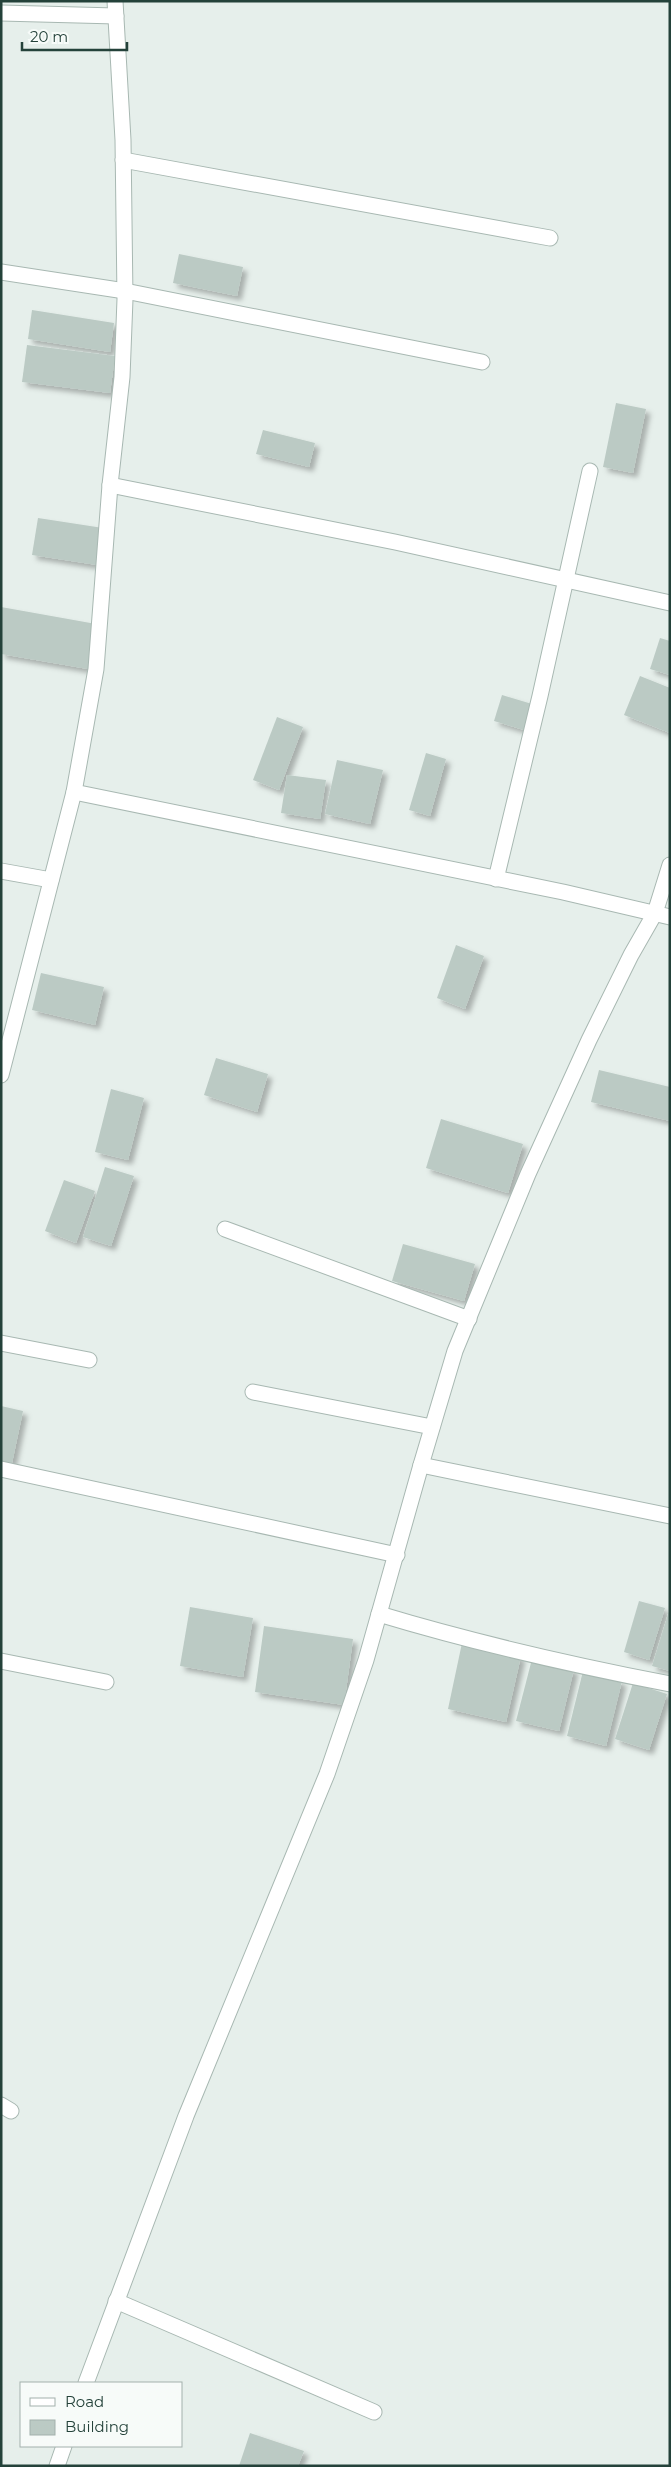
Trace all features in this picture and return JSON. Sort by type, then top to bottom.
[{"type":"street","points":[[1,13],[115,9],[123,160],[124,291],[122,378],[110,485],[96,669],[74,792],[1,1075]]},
{"type":"street","points":[[123,160],[550,238]]},
{"type":"street","points":[[1,272],[124,291],[482,362]]},
{"type":"street","points":[[496,879],[590,471]]},
{"type":"street","points":[[110,485],[395,542],[670,603]]},
{"type":"street","points":[[74,792],[663,915]]},
{"type":"street","points":[[86,2382],[186,2116],[328,1774],[380,1614],[455,1351],[528,1174],[573,1076],[631,955],[663,915],[670,865]]},
{"type":"street","points":[[1,871],[51,880]]},
{"type":"street","points":[[225,1229],[469,1319]]},
{"type":"street","points":[[1,1342],[89,1360]]},
{"type":"street","points":[[253,1392],[432,1428]]},
{"type":"street","points":[[421,1465],[670,1516]]},
{"type":"street","points":[[1,1469],[397,1555]]},
{"type":"street","points":[[380,1614],[450,1636],[602,1671],[670,1684]]},
{"type":"street","points":[[1,1661],[106,1682]]},
{"type":"street","points":[[116,2301],[374,2412]]},
{"type":"street","points":[[57,2466],[64,2447]]},
{"type":"building","points":[[179,254],[243,267],[237,296],[173,283]]},
{"type":"building","points":[[32,310],[114,323],[110,352],[28,339]]},
{"type":"building","points":[[27,345],[115,356],[110,393],[22,382]]},
{"type":"building","points":[[616,403],[646,409],[633,473],[603,467]]},
{"type":"building","points":[[263,430],[315,443],[309,467],[256,454]]},
{"type":"building","points":[[38,518],[103,528],[97,565],[32,555]]},
{"type":"building","points":[[1,607],[96,624],[88,669],[1,654]]},
{"type":"building","points":[[660,638],[670,641],[670,675],[650,669]]},
{"type":"building","points":[[640,676],[670,688],[670,733],[624,715]]},
{"type":"building","points":[[502,695],[532,704],[524,730],[494,721]]},
{"type":"building","points":[[277,717],[303,727],[279,790],[253,780]]},
{"type":"building","points":[[426,753],[446,759],[430,816],[409,810]]},
{"type":"building","points":[[337,760],[383,770],[370,824],[325,814]]},
{"type":"building","points":[[287,775],[326,780],[320,819],[281,813]]},
{"type":"building","points":[[456,945],[484,956],[465,1009],[437,998]]},
{"type":"building","points":[[41,973],[104,987],[95,1025],[32,1010]]},
{"type":"building","points":[[216,1058],[268,1074],[257,1112],[204,1095]]},
{"type":"building","points":[[599,1070],[670,1087],[670,1121],[591,1102]]},
{"type":"building","points":[[111,1089],[144,1098],[128,1160],[95,1152]]},
{"type":"building","points":[[441,1119],[523,1144],[508,1193],[426,1168]]},
{"type":"building","points":[[105,1167],[134,1176],[111,1246],[83,1237]]},
{"type":"building","points":[[64,1180],[95,1191],[76,1243],[45,1231]]},
{"type":"building","points":[[403,1244],[475,1264],[464,1301],[392,1281]]},
{"type":"building","points":[[1,1406],[23,1411],[12,1463],[1,1461]]},
{"type":"building","points":[[639,1601],[665,1608],[649,1660],[624,1652]]},
{"type":"building","points":[[190,1607],[253,1618],[243,1677],[180,1666]]},
{"type":"building","points":[[670,1612],[670,1671],[652,1666]]},
{"type":"building","points":[[264,1626],[353,1639],[344,1705],[255,1692]]},
{"type":"building","points":[[462,1643],[521,1656],[506,1722],[448,1709]]},
{"type":"building","points":[[532,1659],[574,1669],[559,1731],[516,1721]]},
{"type":"building","points":[[583,1671],[622,1681],[606,1746],[567,1736]]},
{"type":"building","points":[[633,1683],[667,1694],[649,1750],[615,1739]]},
{"type":"building","points":[[250,2433],[304,2451],[298,2466],[239,2466]]}]
